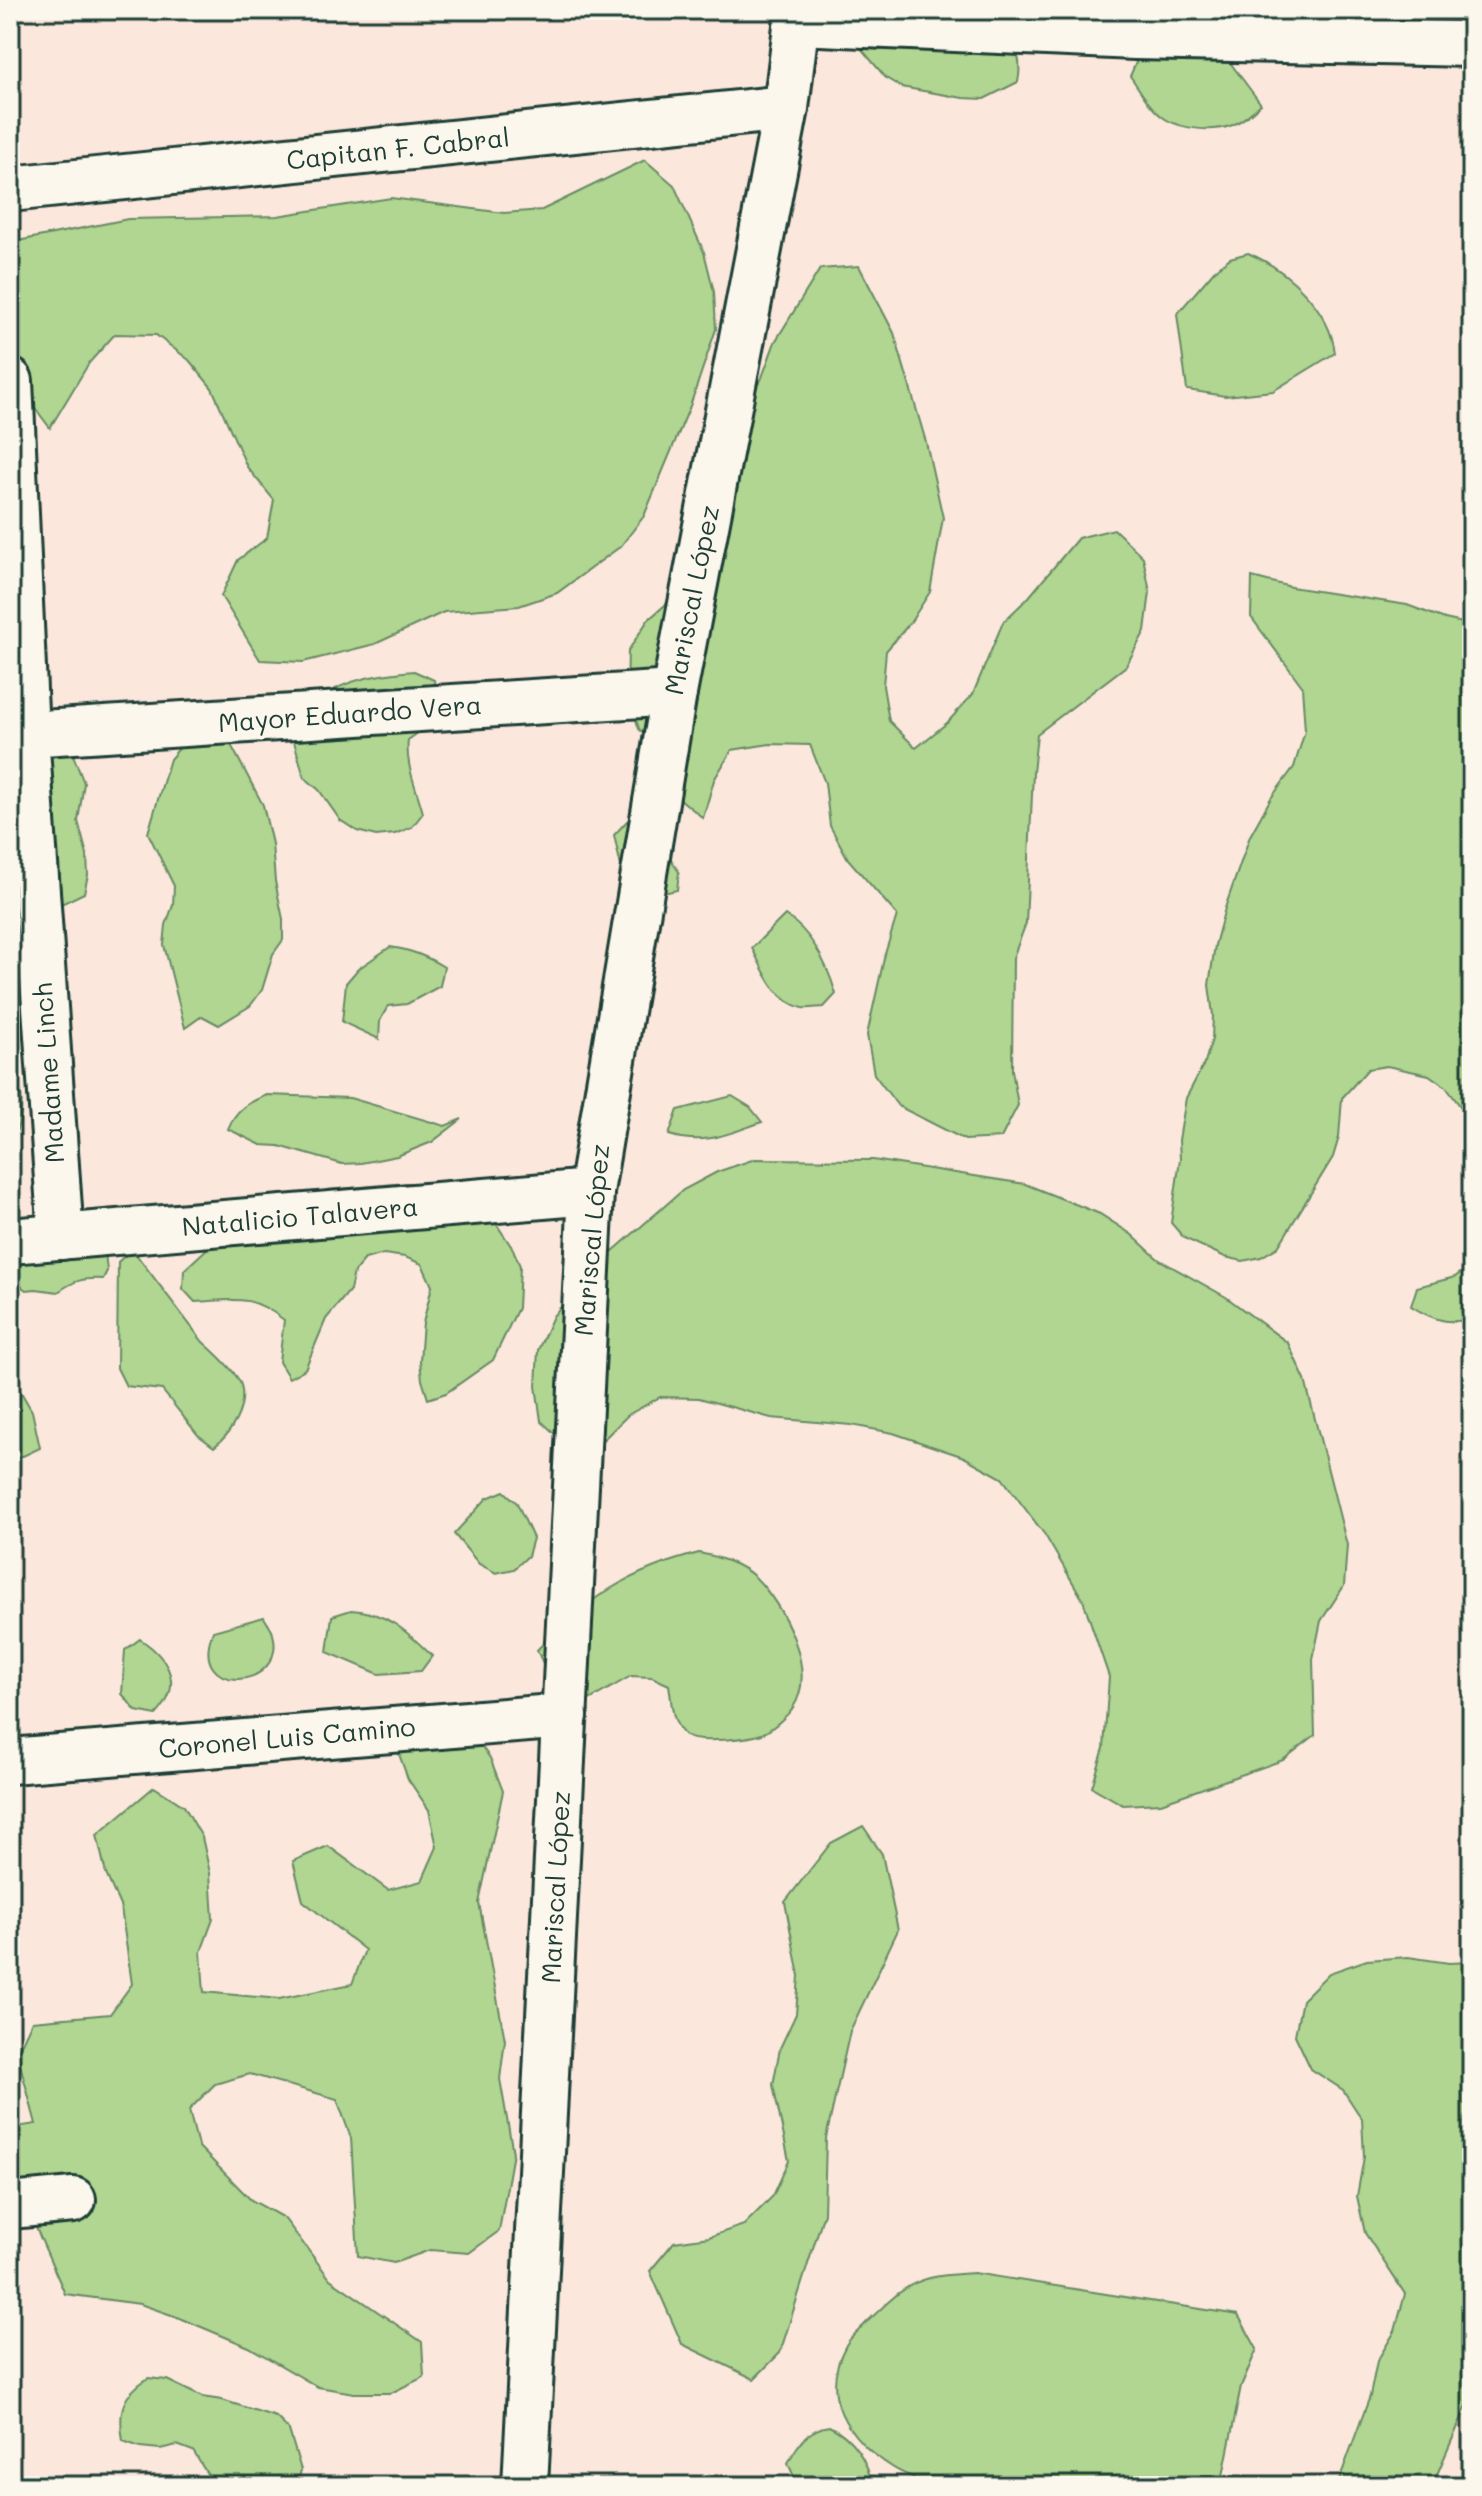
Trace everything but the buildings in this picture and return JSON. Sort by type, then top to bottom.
[{"type":"street","points":[[798,16],[1137,23],[1472,44]]},
{"type":"street","name":"Mariscal López","points":[[525,2486],[591,1192],[674,693],[786,108],[798,16]]},
{"type":"street","name":"Capitan F. Cabral","points":[[10,189],[786,108]]},
{"type":"street","name":"Madame Linch","points":[[10,381],[26,734],[61,1237]]},
{"type":"street","name":"Mayor Eduardo Vera","points":[[26,734],[674,693]]},
{"type":"street","name":"Natalicio Talavera","points":[[10,1241],[591,1192]]},
{"type":"street","name":"Coronel Luis Camino","points":[[10,1761],[565,1716]]},
{"type":"street","points":[[10,2206],[73,2200]]},
{"type":"green space","points":[[1210,10],[1320,10],[1268,52],[1235,32]]},
{"type":"green space","points":[[981,31],[1013,48],[1020,70],[1018,82],[984,99],[901,87],[886,78],[859,46],[880,50]]},
{"type":"green space","points":[[1214,41],[1261,104],[1239,122],[1223,128],[1189,127],[1167,120],[1151,106],[1130,76],[1144,44]]},
{"type":"green space","points":[[645,160],[674,185],[704,252],[714,292],[716,329],[690,406],[644,516],[621,546],[557,593],[519,606],[444,612],[375,644],[303,662],[260,660],[221,596],[238,560],[267,538],[274,500],[247,467],[212,388],[189,360],[156,335],[115,334],[89,363],[50,428],[15,381],[10,369],[10,247],[13,242],[128,219],[277,216],[391,198],[504,213],[542,210]]},
{"type":"green space","points":[[1248,253],[1278,270],[1305,293],[1325,321],[1335,353],[1273,391],[1225,396],[1187,390],[1177,314],[1214,271],[1230,258]]},
{"type":"green space","points":[[859,266],[894,333],[926,442],[943,518],[930,592],[910,623],[886,651],[883,686],[889,721],[916,748],[947,723],[973,694],[1003,622],[1029,597],[1078,538],[1114,529],[1143,557],[1150,592],[1145,631],[1126,666],[1037,734],[1026,923],[1013,958],[1012,1070],[1018,1105],[1001,1138],[965,1140],[898,1106],[874,1074],[867,1035],[897,915],[848,859],[830,826],[825,783],[810,745],[770,744],[732,750],[714,780],[703,818],[674,794],[666,755],[639,729],[627,692],[628,651],[648,620],[705,570],[738,413],[761,380],[775,342],[820,269]]},
{"type":"green space","points":[[1252,577],[1291,587],[1407,605],[1472,625],[1472,1122],[1446,1087],[1429,1075],[1387,1066],[1368,1069],[1342,1098],[1339,1137],[1333,1157],[1278,1247],[1261,1257],[1243,1261],[1225,1257],[1184,1238],[1171,1223],[1186,1098],[1205,1062],[1212,1039],[1209,985],[1225,908],[1250,836],[1271,798],[1294,767],[1305,731],[1302,686],[1251,617]]},
{"type":"green space","points":[[414,671],[434,680],[441,698],[422,730],[408,740],[410,768],[423,813],[412,827],[395,834],[376,836],[357,831],[340,820],[319,790],[304,777],[288,720],[319,698],[347,684]]},
{"type":"green space","points":[[195,730],[229,741],[263,805],[272,844],[283,940],[273,954],[262,990],[250,1006],[219,1025],[202,1016],[185,1028],[164,945],[174,886],[148,833],[170,759]]},
{"type":"green space","points":[[10,732],[70,747],[84,783],[78,821],[87,855],[88,875],[84,893],[51,909],[33,905],[10,949]]},
{"type":"green space","points":[[645,818],[679,872],[677,890],[659,894],[624,880],[614,835],[627,821]]},
{"type":"green space","points":[[785,915],[811,940],[828,971],[836,994],[824,1007],[803,1008],[785,999],[766,976],[752,948]]},
{"type":"green space","points":[[390,947],[418,954],[444,967],[440,986],[407,1004],[388,1006],[380,1021],[379,1039],[342,1022],[346,983],[358,969]]},
{"type":"green space","points":[[10,1058],[22,1101],[19,1123],[10,1144]]},
{"type":"green space","points":[[267,1095],[350,1098],[445,1126],[462,1119],[432,1142],[397,1156],[342,1164],[279,1146],[261,1145],[228,1129],[243,1108]]},
{"type":"green space","points":[[732,1096],[750,1107],[762,1122],[705,1139],[669,1135],[678,1110]]},
{"type":"green space","points":[[755,1159],[873,1160],[1025,1184],[1100,1214],[1131,1234],[1158,1259],[1226,1297],[1288,1343],[1305,1380],[1347,1545],[1344,1586],[1321,1621],[1313,1659],[1315,1735],[1283,1760],[1161,1803],[1123,1805],[1092,1787],[1104,1748],[1109,1677],[1083,1600],[1045,1535],[1002,1478],[964,1457],[893,1433],[851,1425],[771,1418],[699,1398],[660,1397],[628,1415],[602,1441],[567,1445],[541,1421],[536,1386],[538,1350],[553,1316],[597,1265],[683,1190],[717,1172]]},
{"type":"green space","points":[[406,1183],[449,1183],[481,1201],[513,1249],[520,1266],[518,1308],[493,1360],[446,1393],[428,1399],[422,1380],[423,1323],[432,1286],[422,1264],[405,1257],[384,1254],[365,1259],[354,1272],[350,1290],[326,1319],[305,1369],[289,1378],[279,1362],[284,1320],[272,1311],[242,1300],[195,1302],[183,1289],[184,1270],[211,1245],[275,1211],[327,1190]]},
{"type":"green space","points":[[132,1249],[203,1342],[239,1380],[242,1394],[240,1411],[226,1435],[214,1447],[198,1435],[162,1390],[126,1386],[117,1368],[118,1262]]},
{"type":"green space","points":[[105,1252],[107,1271],[103,1279],[79,1281],[58,1292],[26,1290],[18,1284],[10,1261]]},
{"type":"green space","points":[[1472,1264],[1472,1317],[1456,1321],[1440,1320],[1411,1306],[1417,1287],[1455,1277]]},
{"type":"green space","points":[[10,1373],[32,1411],[40,1448],[23,1456],[10,1456]]},
{"type":"green space","points":[[504,1491],[517,1503],[533,1538],[528,1556],[514,1569],[496,1573],[479,1564],[454,1534],[487,1498]]},
{"type":"green space","points":[[699,1553],[743,1568],[766,1589],[776,1604],[800,1658],[802,1676],[792,1709],[764,1733],[724,1740],[701,1740],[686,1736],[677,1725],[669,1685],[652,1677],[631,1676],[565,1714],[537,1650],[573,1616],[610,1589],[652,1568]]},
{"type":"green space","points":[[351,1610],[386,1619],[432,1656],[421,1671],[379,1674],[327,1652],[332,1616]]},
{"type":"green space","points":[[264,1617],[273,1634],[274,1653],[266,1667],[253,1676],[238,1679],[224,1677],[213,1668],[208,1653],[213,1631]]},
{"type":"green space","points":[[140,1639],[159,1655],[170,1674],[170,1694],[156,1715],[136,1711],[122,1694],[125,1650]]},
{"type":"green space","points":[[467,1727],[490,1758],[503,1791],[479,1903],[505,2040],[500,2079],[513,2153],[499,2231],[469,2253],[430,2250],[394,2263],[358,2256],[351,2138],[337,2099],[250,2074],[215,2084],[189,2110],[198,2146],[251,2200],[284,2218],[330,2279],[422,2342],[424,2377],[391,2393],[354,2393],[318,2387],[249,2347],[180,2318],[140,2304],[65,2294],[34,2223],[10,2193],[10,2128],[36,2124],[17,2053],[32,2021],[110,2014],[132,1984],[121,1908],[106,1874],[97,1835],[154,1787],[184,1806],[202,1837],[210,1873],[213,1919],[201,1952],[204,1992],[279,1999],[352,1984],[365,1950],[303,1901],[293,1861],[328,1846],[388,1890],[422,1881],[437,1847],[429,1810],[408,1779],[395,1743]]},
{"type":"green space","points":[[863,1826],[882,1854],[898,1930],[850,2031],[826,2138],[824,2213],[780,2353],[754,2379],[682,2344],[650,2271],[674,2242],[709,2237],[744,2225],[773,2196],[789,2161],[773,2085],[780,2048],[796,2014],[799,1976],[785,1902],[831,1843]]},
{"type":"green space","points":[[1408,1957],[1449,1963],[1472,1962],[1472,2394],[1432,2486],[1337,2486],[1370,2396],[1377,2361],[1395,2331],[1405,2294],[1365,2233],[1357,2196],[1364,2157],[1362,2119],[1343,2090],[1311,2069],[1295,2035],[1302,2000],[1329,1973],[1367,1960]]},
{"type":"green space","points":[[974,2273],[1238,2315],[1257,2349],[1241,2386],[1221,2486],[937,2486],[903,2473],[876,2456],[851,2430],[837,2399],[835,2382],[838,2364],[846,2345],[881,2309],[914,2284],[939,2276]]},
{"type":"green space","points":[[148,2378],[167,2380],[202,2397],[276,2417],[289,2430],[301,2470],[297,2486],[211,2486],[212,2482],[193,2451],[177,2445],[160,2449],[123,2441],[121,2420],[124,2404],[132,2391]]},
{"type":"green space","points":[[829,2426],[845,2436],[858,2451],[872,2486],[798,2486],[788,2463],[804,2439]]}]
